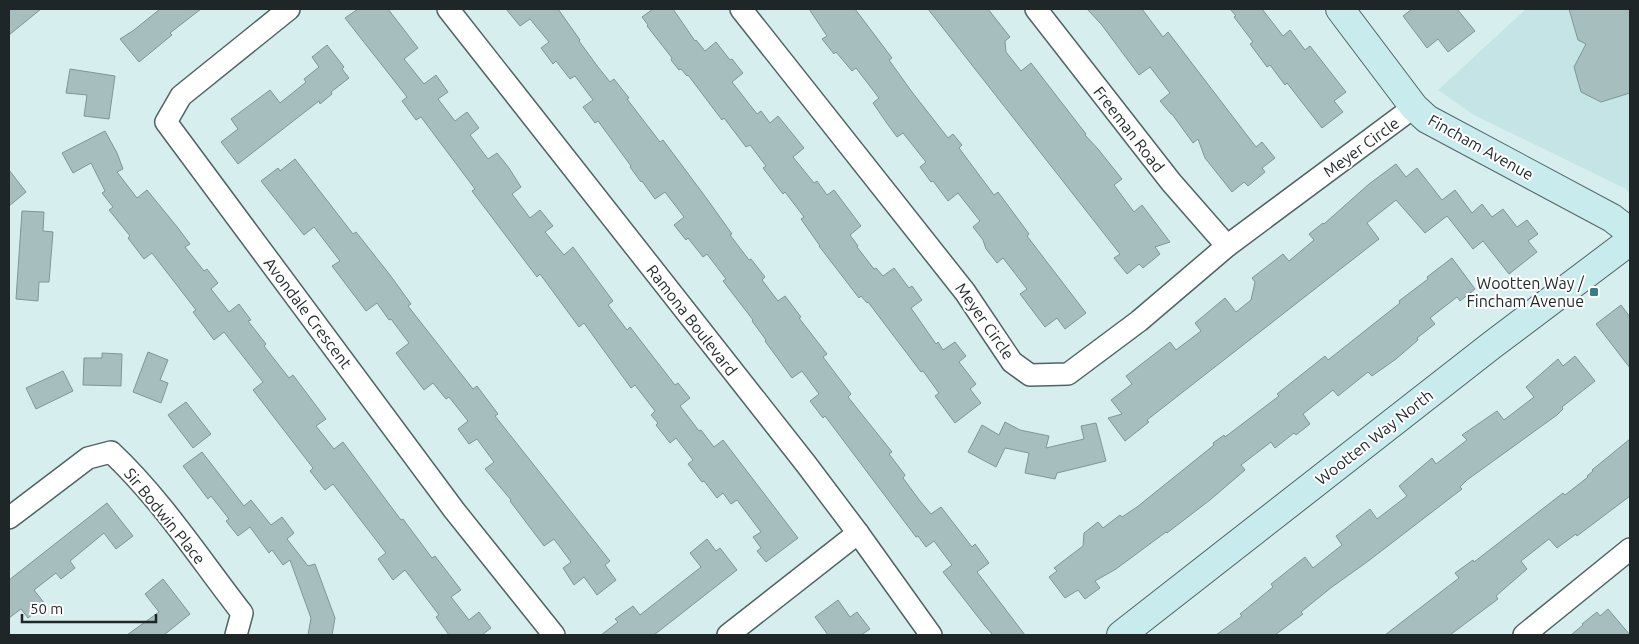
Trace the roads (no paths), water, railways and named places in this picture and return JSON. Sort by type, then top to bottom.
[{"type":"street","name":"Avondale Crescent","points":[[289,9],[181,96],[166,122],[454,510],[554,635]]},
{"type":"street","name":"Ramona Boulevard","points":[[448,9],[858,533],[931,635]]},
{"type":"street","name":"Meyer Circle","points":[[741,9],[965,292],[1012,362],[1030,375],[1068,374],[1139,320],[1227,246],[1414,107]]},
{"type":"street","name":"Freeman Road","points":[[1036,9],[1171,182],[1227,246]]},
{"type":"street","name":"Fincham Avenue","points":[[1340,9],[1414,107],[1428,119],[1612,218],[1630,232]]},
{"type":"street","name":"Wootten Way North","points":[[1121,635],[1492,345],[1630,241]]},
{"type":"street","name":"Sir Bodwin Place","points":[[9,518],[88,458],[111,452],[152,495],[242,613],[236,635]]},
{"type":"street","points":[[728,635],[858,533]]},
{"type":"street","points":[[1524,635],[1630,548]]},
{"type":"place","name":"Wootten Way / Fincham Avenue","points":[[1594,292]]}]
